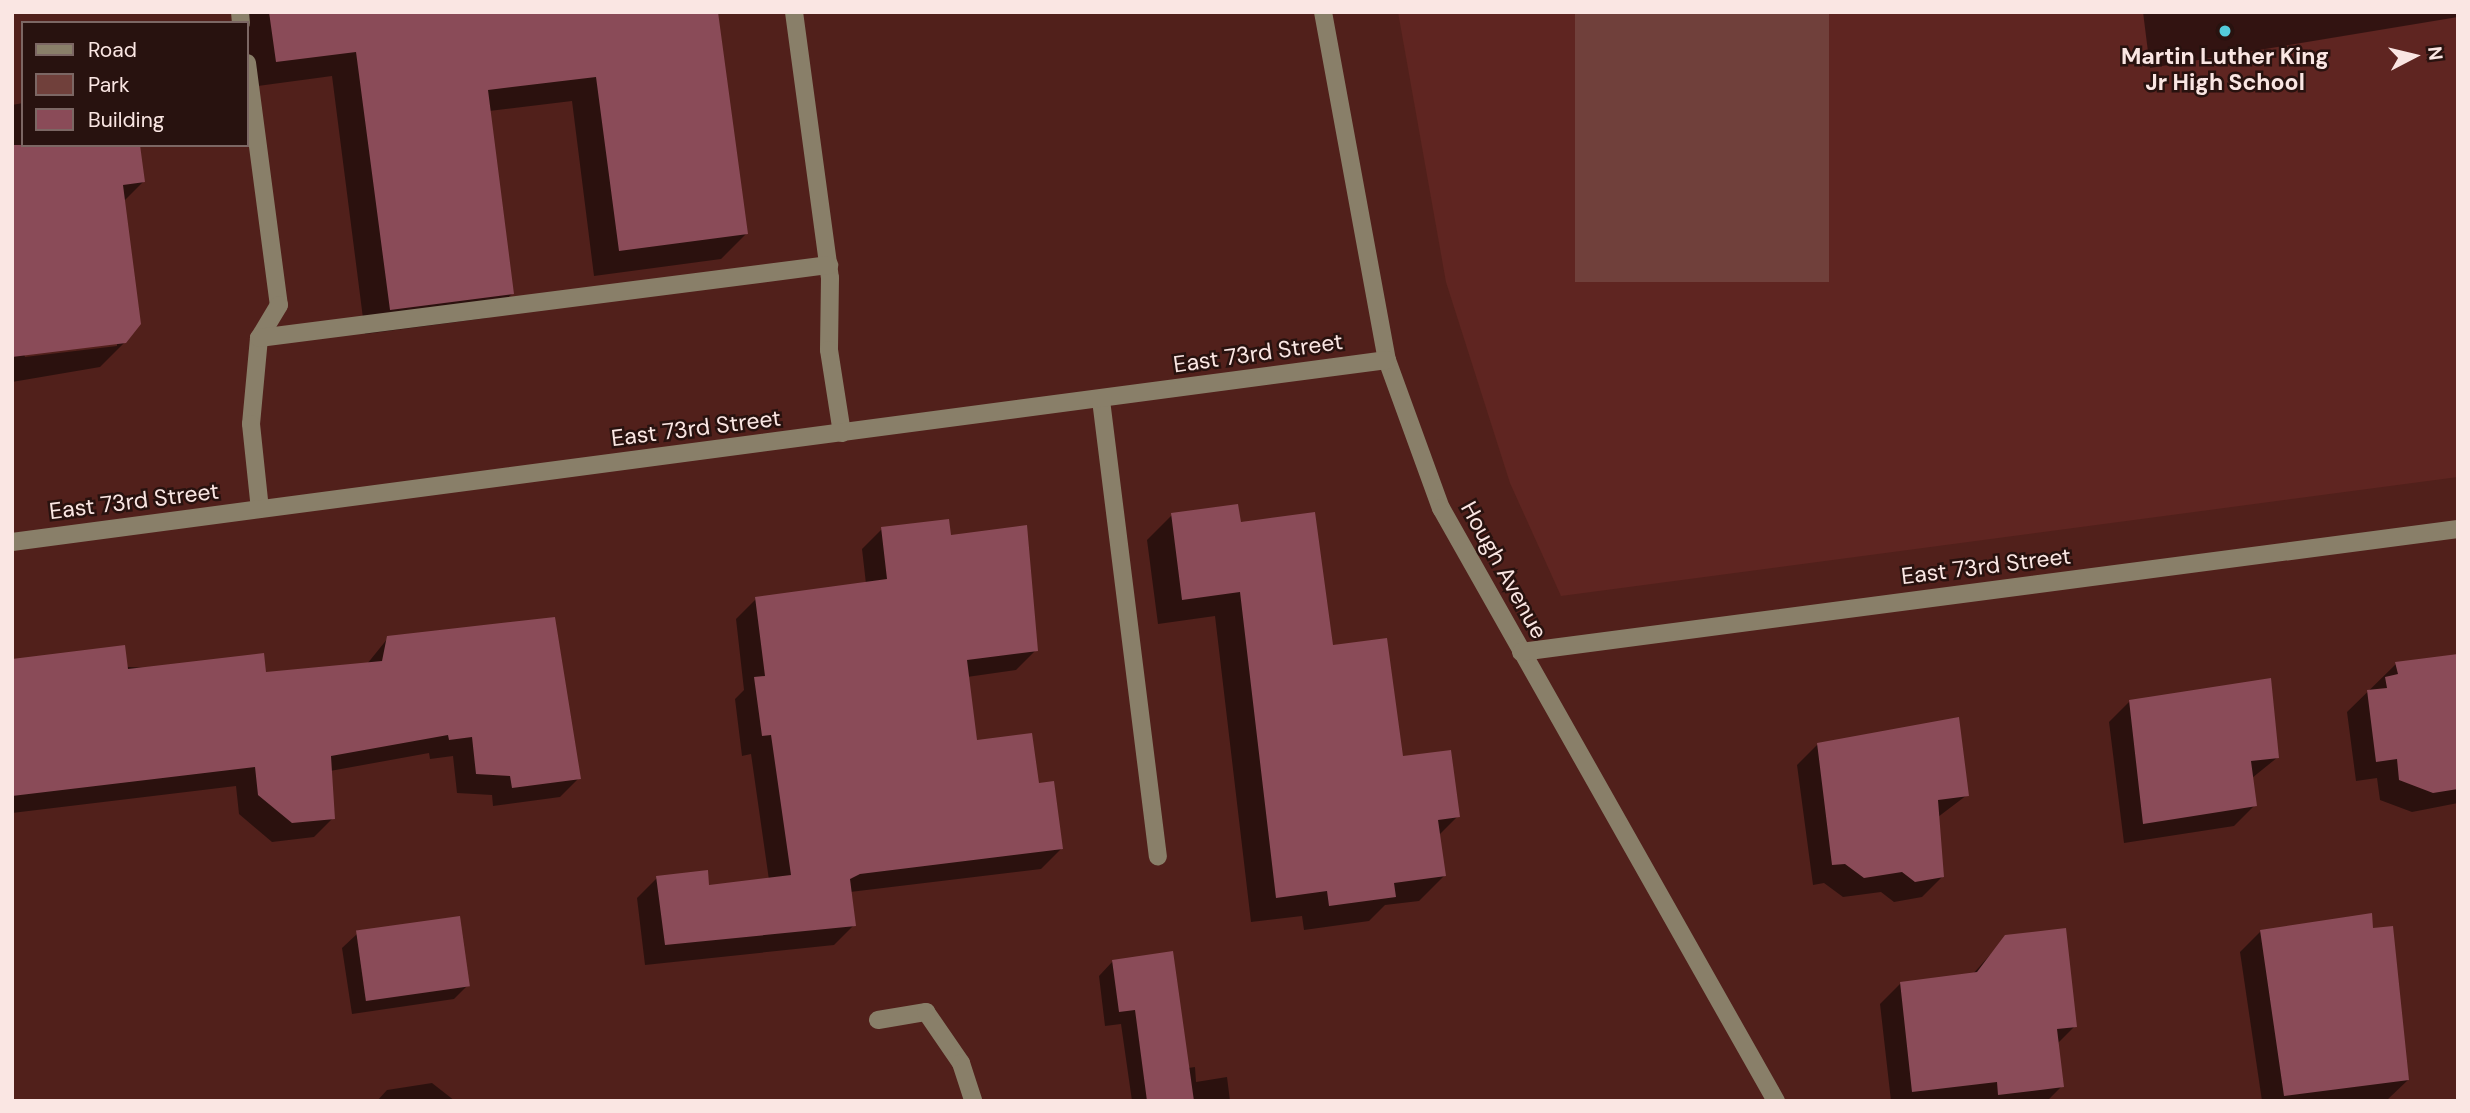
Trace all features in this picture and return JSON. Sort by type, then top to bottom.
[{"type":"street","points":[[794,12],[829,265],[829,349],[842,433]]},
{"type":"street","name":"Hough Avenue","points":[[1323,12],[1387,360],[1441,508],[1776,1101]]},
{"type":"street","points":[[248,71],[279,305],[260,338],[251,424],[260,509]]},
{"type":"street","points":[[260,338],[829,265]]},
{"type":"street","name":"East 73rd Street","points":[[12,542],[1101,400],[1387,360]]},
{"type":"street","points":[[1101,400],[1158,856]]},
{"type":"street","name":"East 73rd Street","points":[[1521,652],[2458,529]]},
{"type":"street","points":[[878,1020],[926,1012],[961,1063],[973,1101]]},
{"type":"shaded area","points":[[1398,12],[2458,12],[2458,477],[1561,596],[1510,483],[1446,282]]},
{"type":"green space","points":[[1575,12],[1829,12],[1829,282],[1575,282]]},
{"type":"building","points":[[269,12],[718,12],[748,234],[619,251],[596,77],[488,90],[514,294],[390,310],[356,52],[276,62]]},
{"type":"building","points":[[12,145],[140,147],[145,182],[123,185],[141,324],[126,343],[12,357]]},
{"type":"building","points":[[1238,504],[1241,522],[1315,512],[1333,645],[1387,638],[1403,756],[1451,750],[1460,817],[1438,820],[1446,876],[1394,883],[1396,897],[1329,906],[1327,891],[1276,898],[1240,592],[1182,600],[1171,513]]},
{"type":"building","points":[[949,519],[951,535],[1027,525],[1038,651],[967,660],[977,740],[1032,733],[1039,783],[1054,781],[1063,849],[860,874],[850,879],[856,926],[665,945],[656,876],[708,870],[709,885],[791,875],[771,735],[762,736],[754,677],[765,676],[755,597],[887,579],[881,527]]},
{"type":"building","points":[[555,617],[581,779],[512,788],[510,776],[476,774],[472,737],[449,740],[448,735],[331,756],[335,819],[292,823],[258,795],[255,767],[12,796],[12,659],[125,645],[128,669],[264,653],[266,672],[382,661],[387,636]]},
{"type":"building","points":[[2458,654],[2458,789],[2433,793],[2399,780],[2397,759],[2376,762],[2367,690],[2387,688],[2385,677],[2398,674],[2395,662]]},
{"type":"building","points":[[2271,678],[2279,758],[2251,761],[2257,806],[2143,824],[2129,700]]},
{"type":"building","points":[[1959,717],[1969,796],[1938,800],[1944,877],[1915,882],[1902,872],[1864,878],[1845,864],[1832,865],[1817,743]]},
{"type":"building","points":[[2372,913],[2373,928],[2393,926],[2409,1080],[2284,1096],[2260,930]]},
{"type":"building","points":[[460,916],[470,986],[366,1001],[356,931]]},
{"type":"building","points":[[2066,928],[2077,1027],[2057,1029],[2064,1087],[1998,1095],[1997,1082],[1912,1092],[1900,982],[1977,972],[2005,935]]},
{"type":"building","points":[[1173,951],[1194,1101],[1147,1101],[1135,1010],[1119,1012],[1112,960]]},
{"type":"place","name":"Martin Luther King Jr High School","points":[[2225,31]]}]
